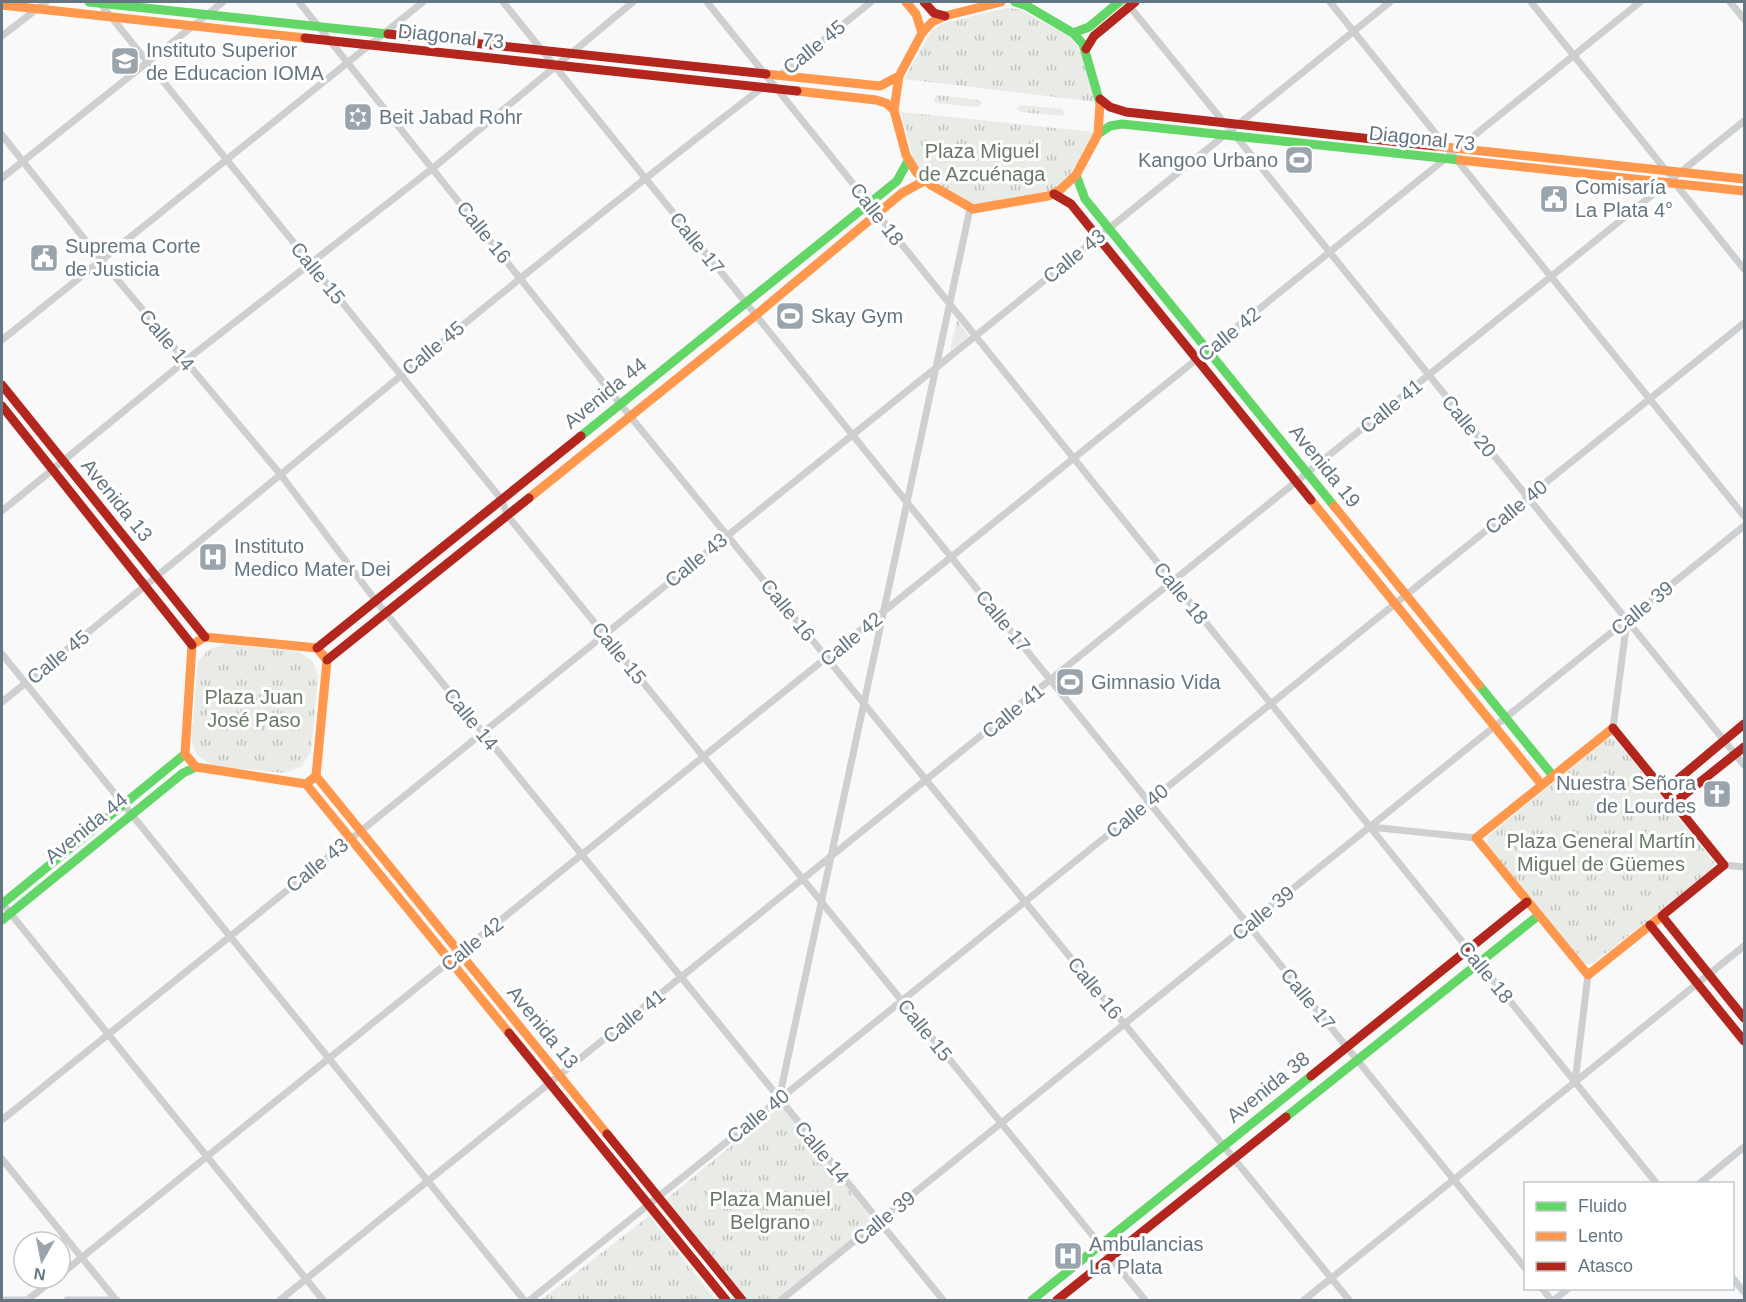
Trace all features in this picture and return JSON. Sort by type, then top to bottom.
[{"type":"main road","name":"Diagonal 73","points":[[89,2],[570,53],[771,81],[876,100],[886,103],[894,110]]},
{"type":"main road","points":[[906,2],[916,14],[922,33]]},
{"type":"main road","points":[[924,2],[934,13],[945,16]]},
{"type":"main road","points":[[1001,2],[945,16],[932,22],[922,33],[899,76],[894,110],[908,161],[924,181],[970,209],[1054,194],[1076,175],[1098,134],[1100,99],[1086,49],[1073,33],[1027,6],[1015,2]]},
{"type":"main road","points":[[1073,33],[1089,27],[1119,2]]},
{"type":"main road","points":[[1086,49],[1094,36],[1130,3]]},
{"type":"main road","name":"Diagonal 73","points":[[2,5],[555,65],[771,81],[880,86],[899,76]]},
{"type":"main road","name":"Diagonal 73","points":[[1100,99],[1110,107],[1126,112],[1230,130]]},
{"type":"main road","name":"Diagonal 73","points":[[1098,134],[1110,126],[1122,124],[1230,130],[1670,179],[1744,191]]},
{"type":"main road","name":"Avenida 44","points":[[317,648],[897,181],[908,161]]},
{"type":"main road","name":"Diagonal 73","points":[[1670,179],[1680,172],[1744,179]]},
{"type":"main road","name":"Avenida 19","points":[[1076,175],[1081,193],[1108,228],[1553,776]]},
{"type":"main road","name":"Avenida 44","points":[[327,660],[756,315],[912,185],[924,181]]},
{"type":"main road","name":"Avenida 19","points":[[1054,194],[1071,204],[1542,785]]},
{"type":"main road","name":"Avenida 13","points":[[2,385],[205,637]]},
{"type":"main road","name":"Avenida 13","points":[[2,406],[192,645]]},
{"type":"main road","points":[[205,637],[317,648],[327,660],[316,776],[306,784],[196,767],[185,754],[192,645],[205,637]]},
{"type":"main road","points":[[1664,790],[1744,724]]},
{"type":"main road","points":[[1613,728],[1724,865],[1588,975],[1476,838],[1613,728]]},
{"type":"main road","points":[[1674,803],[1744,747]]},
{"type":"main road","name":"Avenida 44","points":[[2,903],[124,806],[185,754]]},
{"type":"main road","name":"Avenida 44","points":[[2,921],[183,773],[196,767]]},
{"type":"main road","name":"Avenida 13","points":[[316,776],[742,1300]]},
{"type":"main road","name":"Avenida 13","points":[[306,784],[726,1300]]},
{"type":"main road","name":"Avenida 38","points":[[1032,1300],[1527,902]]},
{"type":"main road","name":"Avenida 38","points":[[1057,1300],[1539,915]]},
{"type":"main road","points":[[1662,916],[1744,1018]]},
{"type":"main road","points":[[1650,925],[1744,1041]]},
{"type":"street","points":[[2,36],[46,2]]},
{"type":"street","name":"Calle 15","points":[[100,2],[146,62],[502,500],[507,515],[1145,1300]]},
{"type":"street","points":[[2,178],[223,2]]},
{"type":"street","name":"Calle 16","points":[[299,2],[630,416],[1349,1300]]},
{"type":"street","points":[[2,340],[423,2]]},
{"type":"street","name":"Calle 17","points":[[502,2],[1524,1267]]},
{"type":"street","points":[[2,512],[184,361],[312,265],[433,168],[633,2]]},
{"type":"street","name":"Calle 18","points":[[707,2],[1655,1182]]},
{"type":"street","name":"Calle 45","points":[[2,702],[281,476],[400,374],[520,277],[871,2]]},
{"type":"street","points":[[1330,2],[1744,516]]},
{"type":"street","name":"Calle 43","points":[[2,1120],[1390,2]]},
{"type":"street","points":[[1531,2],[1670,179],[1744,268]]},
{"type":"street","name":"Calle 42","points":[[72,1266],[1640,2]]},
{"type":"street","points":[[1730,2],[1744,19]]},
{"type":"street","name":"Calle 20","points":[[1130,3],[1329,253],[1744,765]]},
{"type":"street","points":[[1680,172],[1744,120]]},
{"type":"street","name":"Calle 14","points":[[2,135],[101,260],[281,476],[385,613],[944,1300]]},
{"type":"street","name":"Calle 41","points":[[280,1300],[1670,179]]},
{"type":"street","points":[[779,1099],[970,209]]},
{"type":"street","name":"Calle 40","points":[[530,1300],[1744,323]]},
{"type":"street","name":"Calle 39","points":[[782,1300],[1744,526]]},
{"type":"street","points":[[1613,728],[1627,620]]},
{"type":"street","points":[[2,654],[524,1300]]},
{"type":"street","points":[[1370,827],[1476,838]]},
{"type":"street","points":[[1724,865],[1744,867]]},
{"type":"street","points":[[2,903],[323,1300]]},
{"type":"street","points":[[1304,1300],[1744,946]]},
{"type":"street","points":[[1575,1082],[1588,975]]},
{"type":"street","points":[[1701,1182],[1744,1147]]},
{"type":"street","points":[[2,1159],[117,1300]]},
{"type":"street","points":[[1734,1280],[1744,1292]]},
{"type":"street","points":[[2,1300],[27,1300],[40,1290]]},
{"type":"street","points":[[1552,1300],[1566,1290]]},
{"type":"street","points":[[67,1300],[117,1300]]},
{"type":"green space","name":"Plaza Miguel de Azcuénaga","points":[[1006,8],[1018,9],[1069,36],[1082,53],[1097,102],[904,79],[931,32],[940,24]]},
{"type":"green space","points":[[937,95],[979,100],[982,103],[978,107],[936,103],[934,99]]},
{"type":"green space","points":[[1021,105],[1062,109],[1065,113],[1062,116],[1020,112],[1017,108]]},
{"type":"green space","name":"Plaza Miguel de Azcuénaga","points":[[901,112],[1094,132],[1065,183],[1053,190],[979,204],[966,202],[924,175],[915,165]]},
{"type":"green space","points":[[957,320],[969,336],[950,351]]},
{"type":"green space","name":"Plaza Juan José Paso","points":[[225,644],[300,652],[313,662],[318,675],[311,752],[301,767],[284,773],[213,766],[197,755],[191,741],[198,662],[208,650]]},
{"type":"green space","name":"Plaza General Martín Miguel de Güemes","points":[[1608,738],[1615,739],[1714,862],[1712,870],[1592,964],[1585,964],[1487,844],[1488,836]]},
{"type":"green space","name":"Plaza Manuel Belgrano","points":[[781,1105],[874,1222],[775,1300],[747,1300],[665,1200]]},
{"type":"green space","name":"Plaza Manuel Belgrano","points":[[649,1216],[716,1300],[541,1300]]},
{"type":"traffic: fast","points":[[89,2],[388,34]]},
{"type":"traffic: fast","points":[[1015,2],[1027,6],[1073,33],[1083,44],[1100,103]]},
{"type":"traffic: fast","points":[[1073,33],[1089,27],[1119,2]]},
{"type":"traffic: fast","points":[[1098,134],[1110,126],[1122,124],[1460,160]]},
{"type":"traffic: fast","points":[[581,436],[897,181],[908,161]]},
{"type":"traffic: fast","points":[[1076,175],[1085,199],[1334,506]]},
{"type":"traffic: fast","points":[[1479,685],[1553,776]]},
{"type":"traffic: fast","points":[[2,904],[185,754]]},
{"type":"traffic: fast","points":[[2,920],[183,773],[196,767]]},
{"type":"traffic: fast","points":[[1286,1117],[1539,915]]},
{"type":"traffic: fast","points":[[1032,1300],[1311,1076]]},
{"type":"traffic: slow","points":[[906,2],[916,14],[922,33]]},
{"type":"traffic: slow","points":[[1001,2],[945,16],[932,22],[922,33],[899,76],[894,110],[906,155],[916,172],[931,185],[973,209],[1048,196],[1060,190],[1076,175],[1098,134],[1100,103]]},
{"type":"traffic: slow","points":[[2,5],[305,38]]},
{"type":"traffic: slow","points":[[766,74],[880,86],[899,76]]},
{"type":"traffic: slow","points":[[797,91],[876,100],[886,103],[894,110]]},
{"type":"traffic: slow","points":[[1435,146],[1744,179]]},
{"type":"traffic: slow","points":[[1460,160],[1744,191]]},
{"type":"traffic: slow","points":[[529,498],[756,315],[902,193],[924,181]]},
{"type":"traffic: slow","points":[[1311,500],[1542,785]]},
{"type":"traffic: slow","points":[[1334,506],[1479,685]]},
{"type":"traffic: slow","points":[[205,637],[317,648],[327,660],[316,776],[306,784],[196,767],[185,754],[192,645],[205,637]]},
{"type":"traffic: slow","points":[[1613,728],[1476,838],[1588,975],[1664,914]]},
{"type":"traffic: slow","points":[[316,776],[607,1134]]},
{"type":"traffic: slow","points":[[306,784],[509,1033]]},
{"type":"traffic: jam","points":[[924,2],[934,13],[945,16]]},
{"type":"traffic: jam","points":[[1086,49],[1094,36],[1135,2]]},
{"type":"traffic: jam","points":[[388,34],[766,74]]},
{"type":"traffic: jam","points":[[305,38],[797,91]]},
{"type":"traffic: jam","points":[[1100,99],[1110,107],[1126,112],[1435,146]]},
{"type":"traffic: jam","points":[[1054,194],[1071,204],[1311,500]]},
{"type":"traffic: jam","points":[[2,385],[205,637]]},
{"type":"traffic: jam","points":[[2,406],[192,645]]},
{"type":"traffic: jam","points":[[317,648],[581,436]]},
{"type":"traffic: jam","points":[[327,660],[529,498]]},
{"type":"traffic: jam","points":[[1664,791],[1744,724]]},
{"type":"traffic: jam","points":[[1613,728],[1724,865],[1664,914]]},
{"type":"traffic: jam","points":[[1674,803],[1744,747]]},
{"type":"traffic: jam","points":[[1311,1076],[1527,902]]},
{"type":"traffic: jam","points":[[1662,916],[1744,1018]]},
{"type":"traffic: jam","points":[[1650,925],[1744,1041]]},
{"type":"traffic: jam","points":[[509,1033],[726,1300]]},
{"type":"traffic: jam","points":[[1057,1300],[1286,1117]]},
{"type":"traffic: jam","points":[[607,1134],[742,1300]]},
{"type":"place","name":"Instituto Superior de Educacion IOMA","points":[[125,61]]},
{"type":"place","name":"Beit Jabad Rohr","points":[[358,117]]},
{"type":"place","name":"Kangoo Urbano","points":[[1299,160]]},
{"type":"place","name":"Comisaría La Plata 4°","points":[[1554,199]]},
{"type":"place","name":"Suprema Corte de Justicia","points":[[44,258]]},
{"type":"place","name":"Skay Gym","points":[[790,316]]},
{"type":"place","name":"Instituto Medico Mater Dei","points":[[213,557]]},
{"type":"place","name":"Gimnasio Vida","points":[[1070,682]]},
{"type":"place","name":"Nuestra Señora de Lourdes","points":[[1717,794]]},
{"type":"place","name":"Ambulancias La Plata","points":[[1068,1256]]}]
